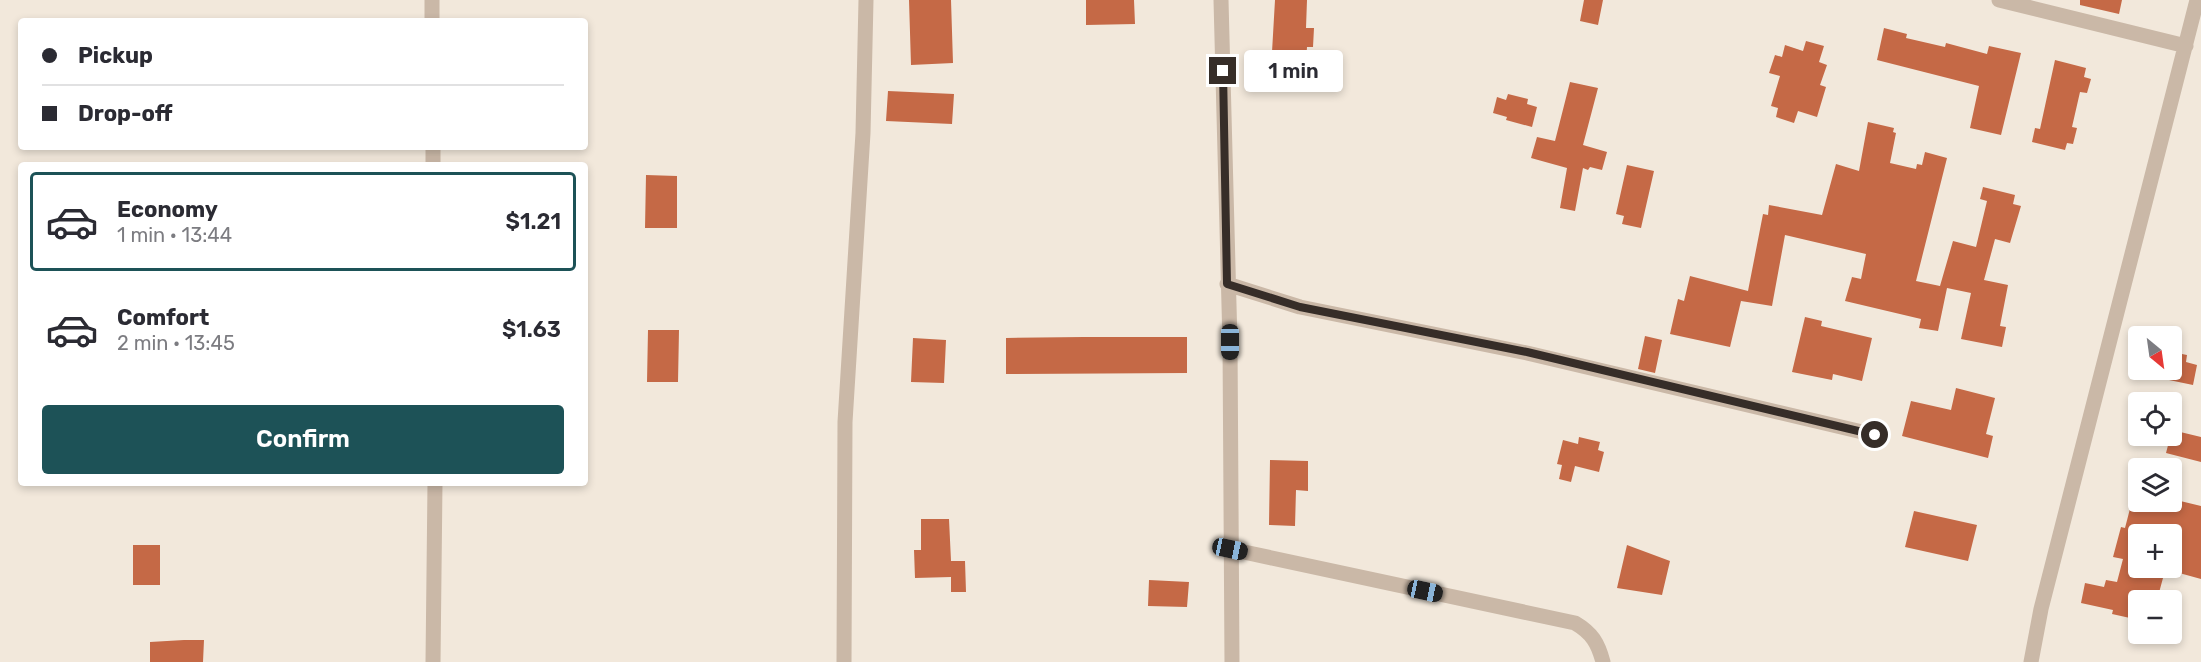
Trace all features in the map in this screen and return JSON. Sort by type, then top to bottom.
[{"type":"street","points":[[432,0],[432,18]]},
{"type":"street","points":[[844,662],[845,422],[863,133],[866,0]]},
{"type":"street","points":[[1221,0],[1230,342],[1232,662]]},
{"type":"street","points":[[1999,0],[2186,46]]},
{"type":"street","points":[[2031,662],[2044,598],[2197,0]]},
{"type":"street","points":[[1227,284],[1300,307],[1527,352],[1875,435]]},
{"type":"street","points":[[433,662],[435,486]]},
{"type":"street","points":[[1230,549],[1575,623],[1589,632],[1599,646],[1603,662]]},
{"type":"building","points":[[909,0],[951,0],[953,63],[911,65]]},
{"type":"building","points":[[1086,0],[1134,0],[1135,24],[1086,25]]},
{"type":"building","points":[[1275,0],[1307,0],[1306,28],[1314,28],[1313,47],[1307,47],[1306,62],[1279,60],[1279,53],[1272,52]]},
{"type":"building","points":[[1584,0],[1603,0],[1598,25],[1580,21]]},
{"type":"building","points":[[2080,0],[2122,0],[2119,14],[2080,5]]},
{"type":"building","points":[[1884,28],[1907,34],[1906,38],[1945,47],[1946,43],[1987,54],[1989,46],[2021,53],[2001,135],[1970,128],[1979,86],[1877,60]]},
{"type":"building","points":[[1806,41],[1824,46],[1819,62],[1827,65],[1820,85],[1826,87],[1817,117],[1798,111],[1794,123],[1776,117],[1778,108],[1771,106],[1780,76],[1769,73],[1775,55],[1782,57],[1785,45],[1803,51]]},
{"type":"building","points":[[2055,60],[2086,68],[2084,77],[2091,79],[2087,93],[2080,92],[2072,127],[2077,128],[2073,144],[2067,143],[2065,150],[2032,142],[2035,128],[2040,129]]},
{"type":"building","points":[[1570,82],[1598,88],[1583,145],[1607,152],[1602,170],[1583,168],[1575,211],[1560,208],[1567,168],[1531,158],[1537,137],[1555,141]]},
{"type":"building","points":[[888,91],[954,94],[952,124],[886,121]]},
{"type":"building","points":[[1508,94],[1528,99],[1527,104],[1537,107],[1532,127],[1506,120],[1507,117],[1493,113],[1497,97],[1506,100]]},
{"type":"building","points":[[1868,122],[1894,128],[1893,132],[1896,133],[1890,163],[1916,169],[1917,164],[1922,165],[1925,152],[1947,158],[1916,281],[1940,286],[1953,241],[1976,247],[1987,201],[1980,199],[1983,187],[2015,195],[2013,204],[2021,206],[2010,243],[1995,239],[1984,280],[2008,285],[2000,326],[2006,327],[2002,347],[1961,339],[1971,293],[1947,288],[1938,331],[1919,328],[1921,319],[1845,301],[1852,277],[1861,279],[1866,254],[1785,235],[1772,306],[1741,301],[1730,347],[1670,334],[1678,299],[1684,301],[1690,276],[1748,291],[1763,214],[1768,215],[1769,205],[1822,215],[1836,164],[1859,171]]},
{"type":"building","points":[[1627,165],[1654,171],[1641,228],[1622,224],[1624,216],[1616,214]]},
{"type":"building","points":[[646,175],[677,176],[677,228],[645,228]]},
{"type":"building","points":[[1805,317],[1822,321],[1821,326],[1872,338],[1862,381],[1833,374],[1832,380],[1792,372]]},
{"type":"building","points":[[648,330],[679,330],[678,382],[647,382]]},
{"type":"building","points":[[1645,336],[1662,340],[1655,373],[1638,369]]},
{"type":"building","points":[[1187,337],[1187,373],[1006,374],[1006,338]]},
{"type":"building","points":[[913,338],[946,340],[944,383],[911,382]]},
{"type":"building","points":[[2182,354],[2187,355],[2186,362],[2197,365],[2193,385],[2169,380],[2182,380]]},
{"type":"building","points":[[1956,388],[1995,398],[1986,434],[1993,436],[1988,458],[1902,436],[1911,401],[1951,410]]},
{"type":"building","points":[[2182,432],[2201,437],[2201,462],[2166,453],[2168,446],[2182,446]]},
{"type":"building","points":[[1579,437],[1600,442],[1598,450],[1604,452],[1599,472],[1575,466],[1571,482],[1559,479],[1562,465],[1557,464],[1563,440],[1578,444]]},
{"type":"building","points":[[1270,460],[1308,461],[1308,491],[1296,490],[1295,526],[1269,525]]},
{"type":"building","points":[[2182,501],[2201,506],[2201,579],[2182,574],[2182,524],[2128,524],[2128,578],[2163,578],[2160,590],[2128,590],[2128,618],[2112,614],[2113,610],[2081,603],[2085,583],[2104,587],[2106,580],[2117,582],[2123,559],[2113,557],[2121,527],[2125,528],[2129,512],[2182,512]]},
{"type":"building","points":[[1914,511],[1977,525],[1968,561],[1905,547]]},
{"type":"building","points":[[921,519],[949,519],[951,561],[965,561],[966,592],[951,592],[951,577],[915,578],[914,550],[921,550]]},
{"type":"building","points":[[133,545],[160,545],[160,585],[133,585]]},
{"type":"building","points":[[1627,545],[1670,561],[1662,595],[1617,588]]},
{"type":"building","points":[[1149,580],[1189,582],[1187,607],[1148,606]]},
{"type":"building","points":[[204,640],[203,662],[150,662],[150,642]]},
{"type":"route","points":[[1223,71],[1227,284],[1300,307],[1527,352],[1875,435]]}]
